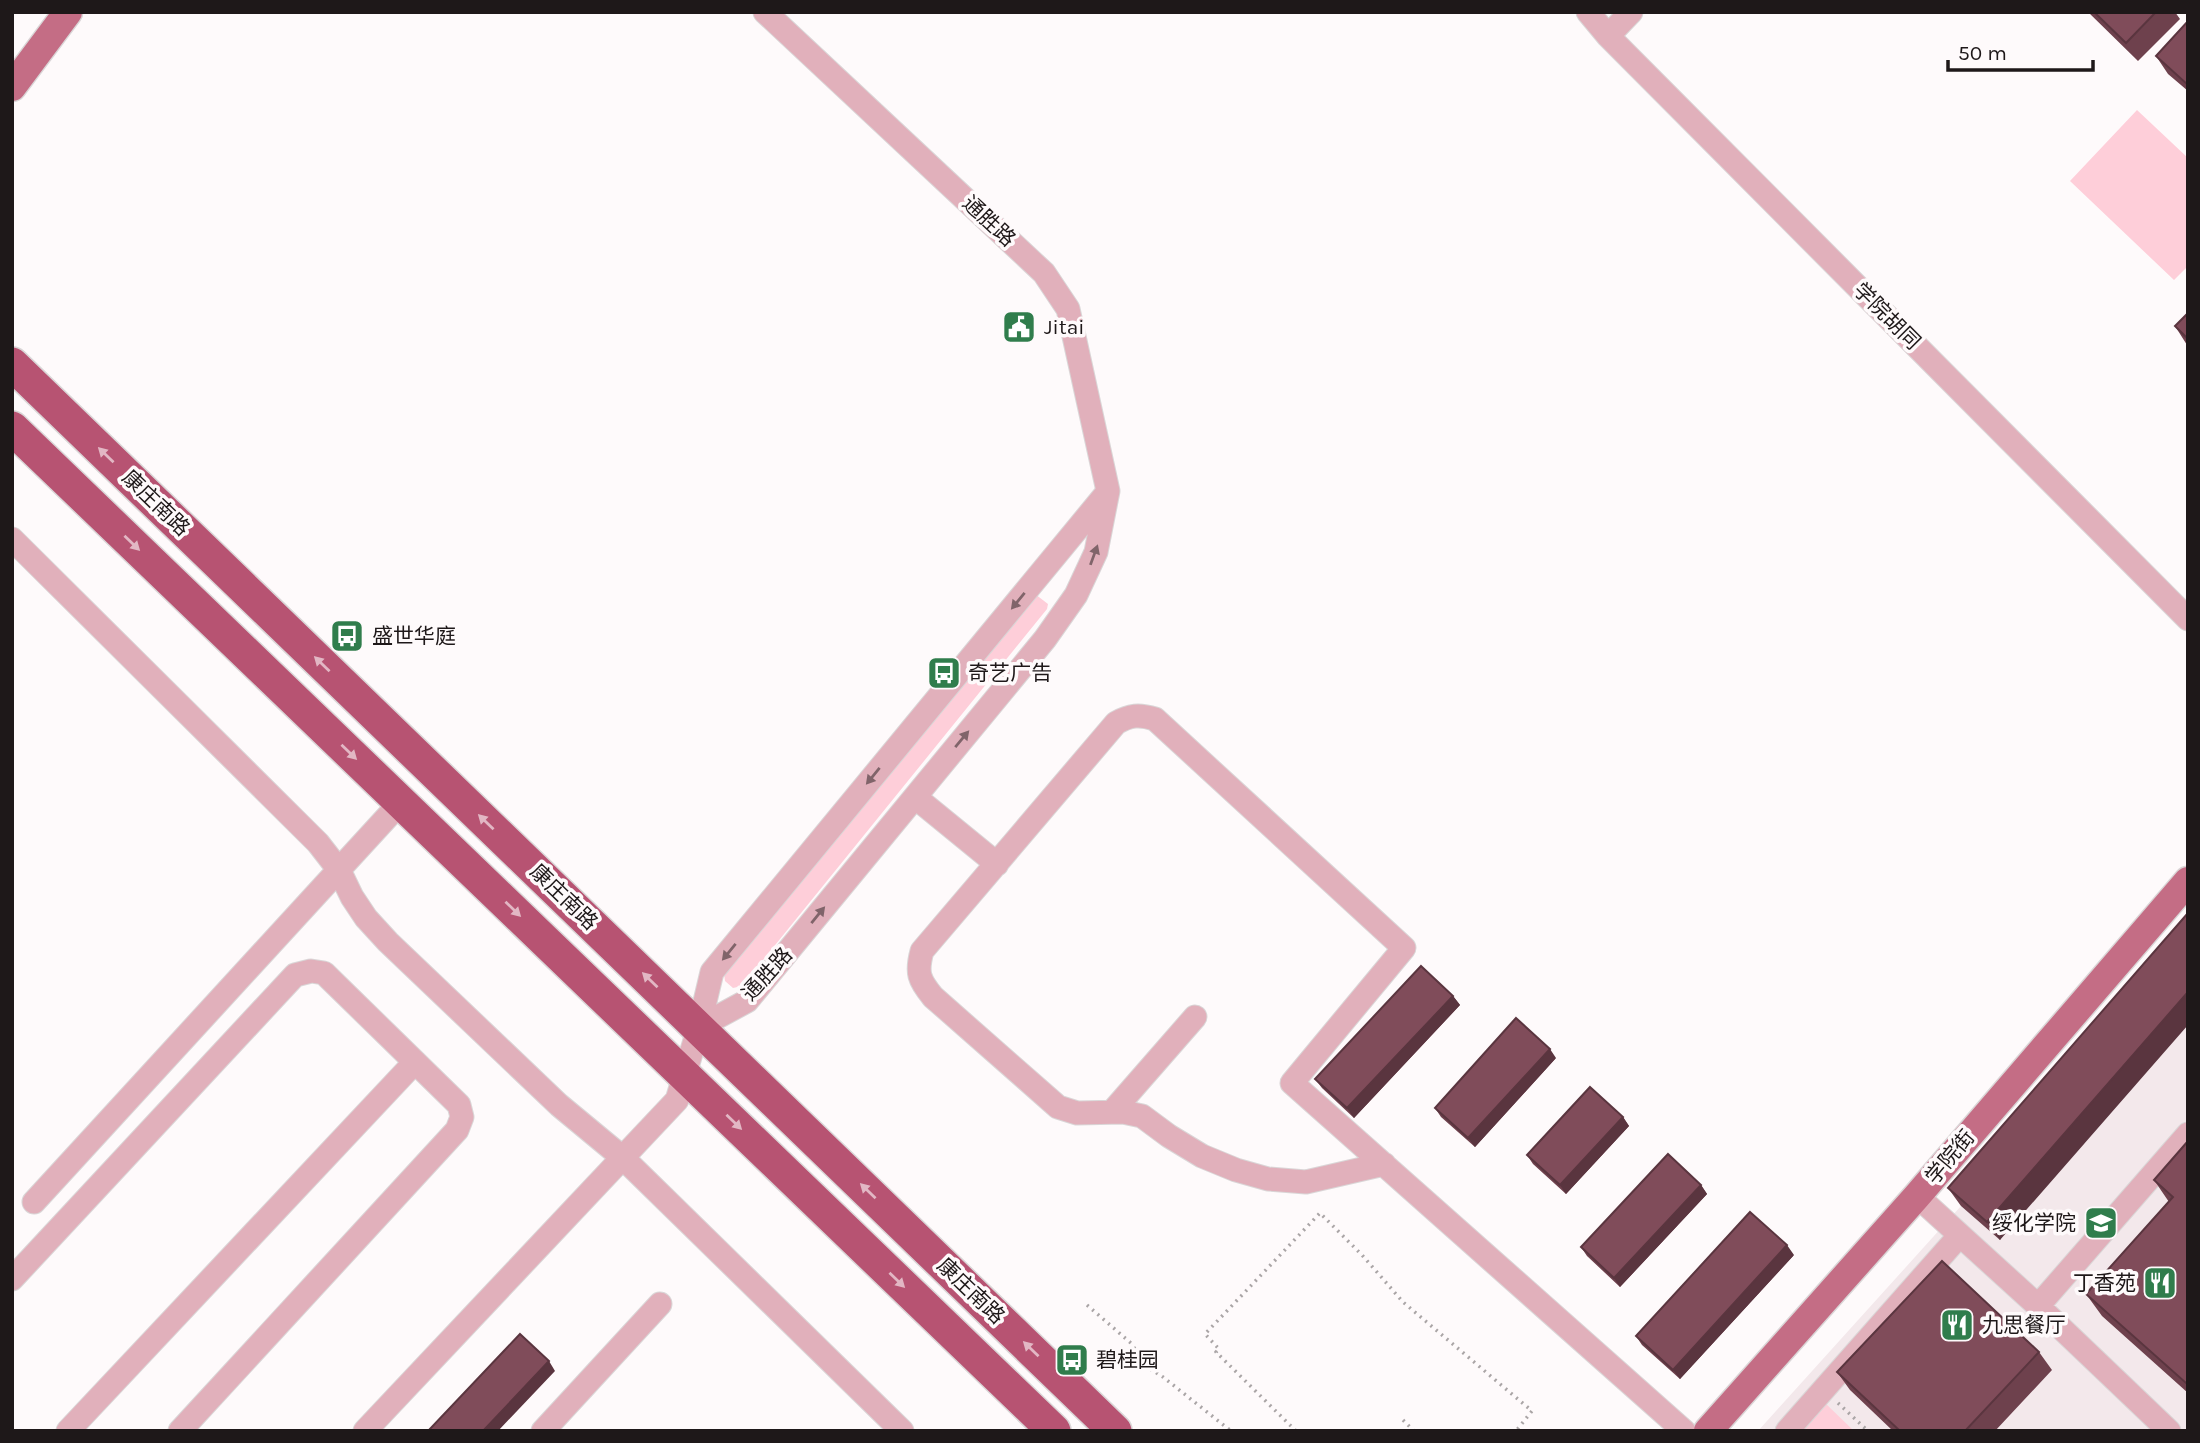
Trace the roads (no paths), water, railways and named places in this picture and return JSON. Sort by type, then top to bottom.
[{"type":"highway","name":"康庄南路","points":[[12,364],[1115,1431]]},
{"type":"highway","name":"康庄南路","points":[[12,428],[1054,1431]]},
{"type":"main road","points":[[12,87],[68,12]]},
{"type":"main road","name":"学院街","points":[[1708,1431],[1917,1196],[2188,881]]},
{"type":"street","name":"通胜路","points":[[699,1027],[747,1001],[1045,639],[1076,595],[1096,552],[1108,491],[1068,309],[1057,290],[1034,264],[765,12]]},
{"type":"street","name":"学院胡同","points":[[1588,12],[1608,36],[2188,619]]},
{"type":"street","points":[[1608,36],[1631,12]]},
{"type":"street","name":"通胜路","points":[[699,1027],[712,972],[1108,491]]},
{"type":"street","points":[[12,539],[318,843],[339,870],[366,918],[388,942],[559,1105],[623,1158],[902,1431]]},
{"type":"street","points":[[1384,1164],[1306,1182],[1268,1179],[1202,1156],[1142,1116],[1123,1112],[1077,1112],[1058,1107],[933,997],[922,984],[918,967],[922,951],[1116,723],[1129,716],[1142,715],[1155,719],[1404,948],[1292,1083],[1384,1164],[1684,1431]]},
{"type":"street","points":[[915,797],[996,864]]},
{"type":"street","points":[[34,1202],[401,802]]},
{"type":"street","points":[[12,1279],[295,975],[311,971],[324,973],[459,1105],[462,1117],[457,1130],[180,1431]]},
{"type":"street","points":[[1112,1112],[1195,1017]]},
{"type":"street","points":[[365,1431],[677,1100],[699,1027]]},
{"type":"street","points":[[68,1431],[415,1062]]},
{"type":"street","points":[[2038,1306],[2188,1134]]},
{"type":"street","points":[[1917,1196],[2169,1431]]},
{"type":"street","points":[[1787,1431],[1960,1235]]},
{"type":"street","points":[[557,1426],[660,1304]]},
{"type":"place","name":"Jitai","points":[[1019,327]]},
{"type":"place","name":"盛世华庭","points":[[347,636]]},
{"type":"place","name":"奇艺广告","points":[[944,673]]},
{"type":"place","name":"绥化学院","points":[[2101,1223]]},
{"type":"place","name":"丁香苑","points":[[2160,1283]]},
{"type":"place","name":"九思餐厅","points":[[1957,1325]]},
{"type":"place","name":"碧桂园","points":[[1072,1360]]}]
